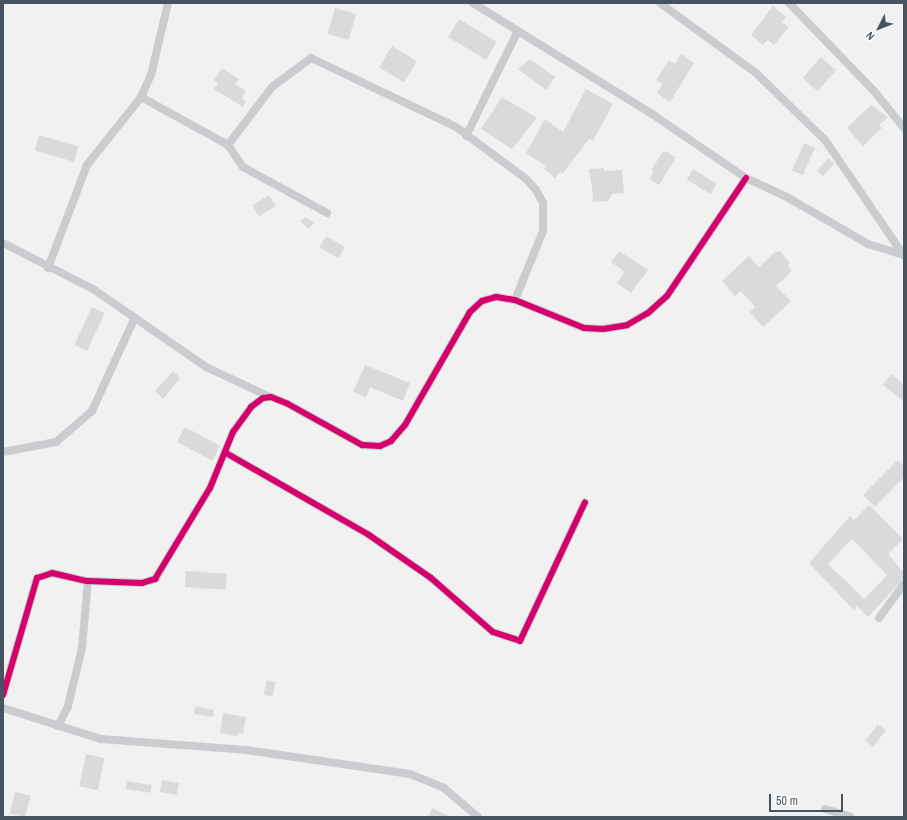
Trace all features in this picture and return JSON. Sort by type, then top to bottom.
[{"type":"street","points":[[48,268],[87,166],[141,97],[151,75],[168,3]]},
{"type":"street","points":[[473,3],[661,119],[746,178],[785,196],[868,244],[903,256]]},
{"type":"street","points":[[660,3],[756,73],[825,140],[903,256]]},
{"type":"street","points":[[789,3],[874,91],[904,128]]},
{"type":"street","points":[[466,136],[518,31]]},
{"type":"street","points":[[228,145],[272,87],[310,58],[456,127],[466,136],[525,178],[536,190],[543,203],[543,231],[514,300]]},
{"type":"street","points":[[141,97],[228,145],[243,167],[327,213]]},
{"type":"street","points":[[3,243],[48,268],[93,289],[206,367],[271,397],[362,445],[380,446],[391,441],[405,425],[470,312],[482,301],[496,298],[514,300],[584,328],[603,329],[627,325],[648,313],[667,296],[746,178]]},
{"type":"street","points":[[3,452],[56,442],[92,411],[135,318]]},
{"type":"street","points":[[3,695],[37,578],[52,573],[88,581],[142,583],[155,579],[210,488],[226,453],[233,432],[251,407],[263,398],[271,397]]},
{"type":"street","points":[[226,453],[369,535],[431,578],[492,632],[520,641],[585,502]]},
{"type":"street","points":[[58,726],[68,706],[82,648],[88,581]]},
{"type":"street","points":[[879,618],[904,584]]},
{"type":"street","points":[[3,708],[101,739],[246,750],[410,774],[444,788],[478,817]]},
{"type":"street","points":[[825,809],[851,817]]},
{"type":"building","points":[[773,6],[786,17],[782,22],[789,27],[774,45],[768,40],[763,45],[751,35]]},
{"type":"building","points":[[335,8],[356,14],[349,40],[328,34]]},
{"type":"building","points":[[459,19],[497,42],[486,60],[448,37]]},
{"type":"building","points":[[392,46],[417,61],[404,82],[379,67]]},
{"type":"building","points":[[681,54],[694,63],[670,102],[657,93],[662,84],[656,80],[669,60],[675,64]]},
{"type":"building","points":[[821,57],[836,70],[818,91],[803,78]]},
{"type":"building","points":[[530,59],[555,77],[546,90],[518,69]]},
{"type":"building","points":[[222,68],[239,79],[235,84],[246,91],[242,98],[246,101],[243,107],[214,89],[218,83],[214,80]]},
{"type":"building","points":[[586,89],[613,104],[593,141],[589,139],[562,174],[560,172],[555,178],[544,169],[546,166],[526,153],[545,119],[563,132]]},
{"type":"building","points":[[502,97],[537,118],[512,149],[481,129]]},
{"type":"building","points":[[871,105],[888,117],[879,125],[882,128],[863,146],[847,128]]},
{"type":"building","points":[[39,135],[78,146],[74,162],[35,150]]},
{"type":"building","points":[[804,143],[815,148],[803,175],[792,170]]},
{"type":"building","points":[[666,151],[676,158],[659,185],[649,179],[654,172],[651,170],[662,153]]},
{"type":"building","points":[[828,158],[834,163],[823,176],[817,171]]},
{"type":"building","points":[[604,168],[604,171],[622,170],[624,193],[612,194],[608,201],[592,202],[593,194],[589,169]]},
{"type":"building","points":[[693,169],[717,184],[710,194],[687,179]]},
{"type":"building","points":[[269,195],[276,206],[259,217],[252,206]]},
{"type":"building","points":[[305,217],[314,223],[309,229],[300,222]]},
{"type":"building","points":[[326,236],[345,247],[339,258],[320,247]]},
{"type":"building","points":[[619,251],[648,270],[631,293],[617,283],[625,272],[611,262]]},
{"type":"building","points":[[780,251],[790,263],[788,266],[792,271],[776,286],[791,301],[763,327],[750,312],[755,307],[741,291],[735,296],[722,281],[749,256],[759,267],[775,252]]},
{"type":"building","points":[[92,307],[105,313],[87,351],[74,345]]},
{"type":"building","points":[[365,365],[410,383],[403,401],[370,387],[366,397],[353,392]]},
{"type":"building","points":[[173,371],[180,378],[163,399],[155,391]]},
{"type":"building","points":[[891,374],[904,385],[904,402],[883,385]]},
{"type":"building","points":[[185,427],[220,446],[212,461],[177,442]]},
{"type":"building","points":[[898,460],[904,467],[904,477],[875,507],[863,495]]},
{"type":"building","points":[[869,505],[903,539],[888,554],[904,573],[904,578],[868,617],[857,606],[854,610],[809,563],[850,516],[854,520]],"holes":[[[852,539],[887,575],[864,599],[828,564]]]},
{"type":"building","points":[[186,571],[227,574],[226,590],[185,587]]},
{"type":"building","points":[[267,680],[276,682],[272,697],[264,695]]},
{"type":"building","points":[[195,706],[214,710],[213,717],[194,714]]},
{"type":"building","points":[[223,713],[246,717],[243,734],[238,733],[237,736],[220,733]]},
{"type":"building","points":[[878,724],[886,730],[873,747],[865,741]]},
{"type":"building","points":[[86,754],[105,758],[98,790],[79,786]]},
{"type":"building","points":[[162,780],[179,783],[177,795],[160,792]]},
{"type":"building","points":[[127,781],[152,785],[150,793],[126,789]]},
{"type":"building","points":[[15,792],[31,796],[25,817],[10,813]]},
{"type":"building","points":[[432,808],[451,817],[428,817]]},
{"type":"cycle path","points":[[3,695],[37,578],[52,573],[88,581],[142,583],[155,579],[210,488],[233,432],[251,407],[263,398],[271,397],[288,404],[362,445],[380,446],[391,441],[405,425],[470,312],[482,301],[496,297],[515,300],[584,328],[603,329],[627,325],[648,313],[667,296],[746,178]]},
{"type":"cycle path","points":[[226,453],[369,535],[431,578],[493,632],[520,641],[585,502]]}]
